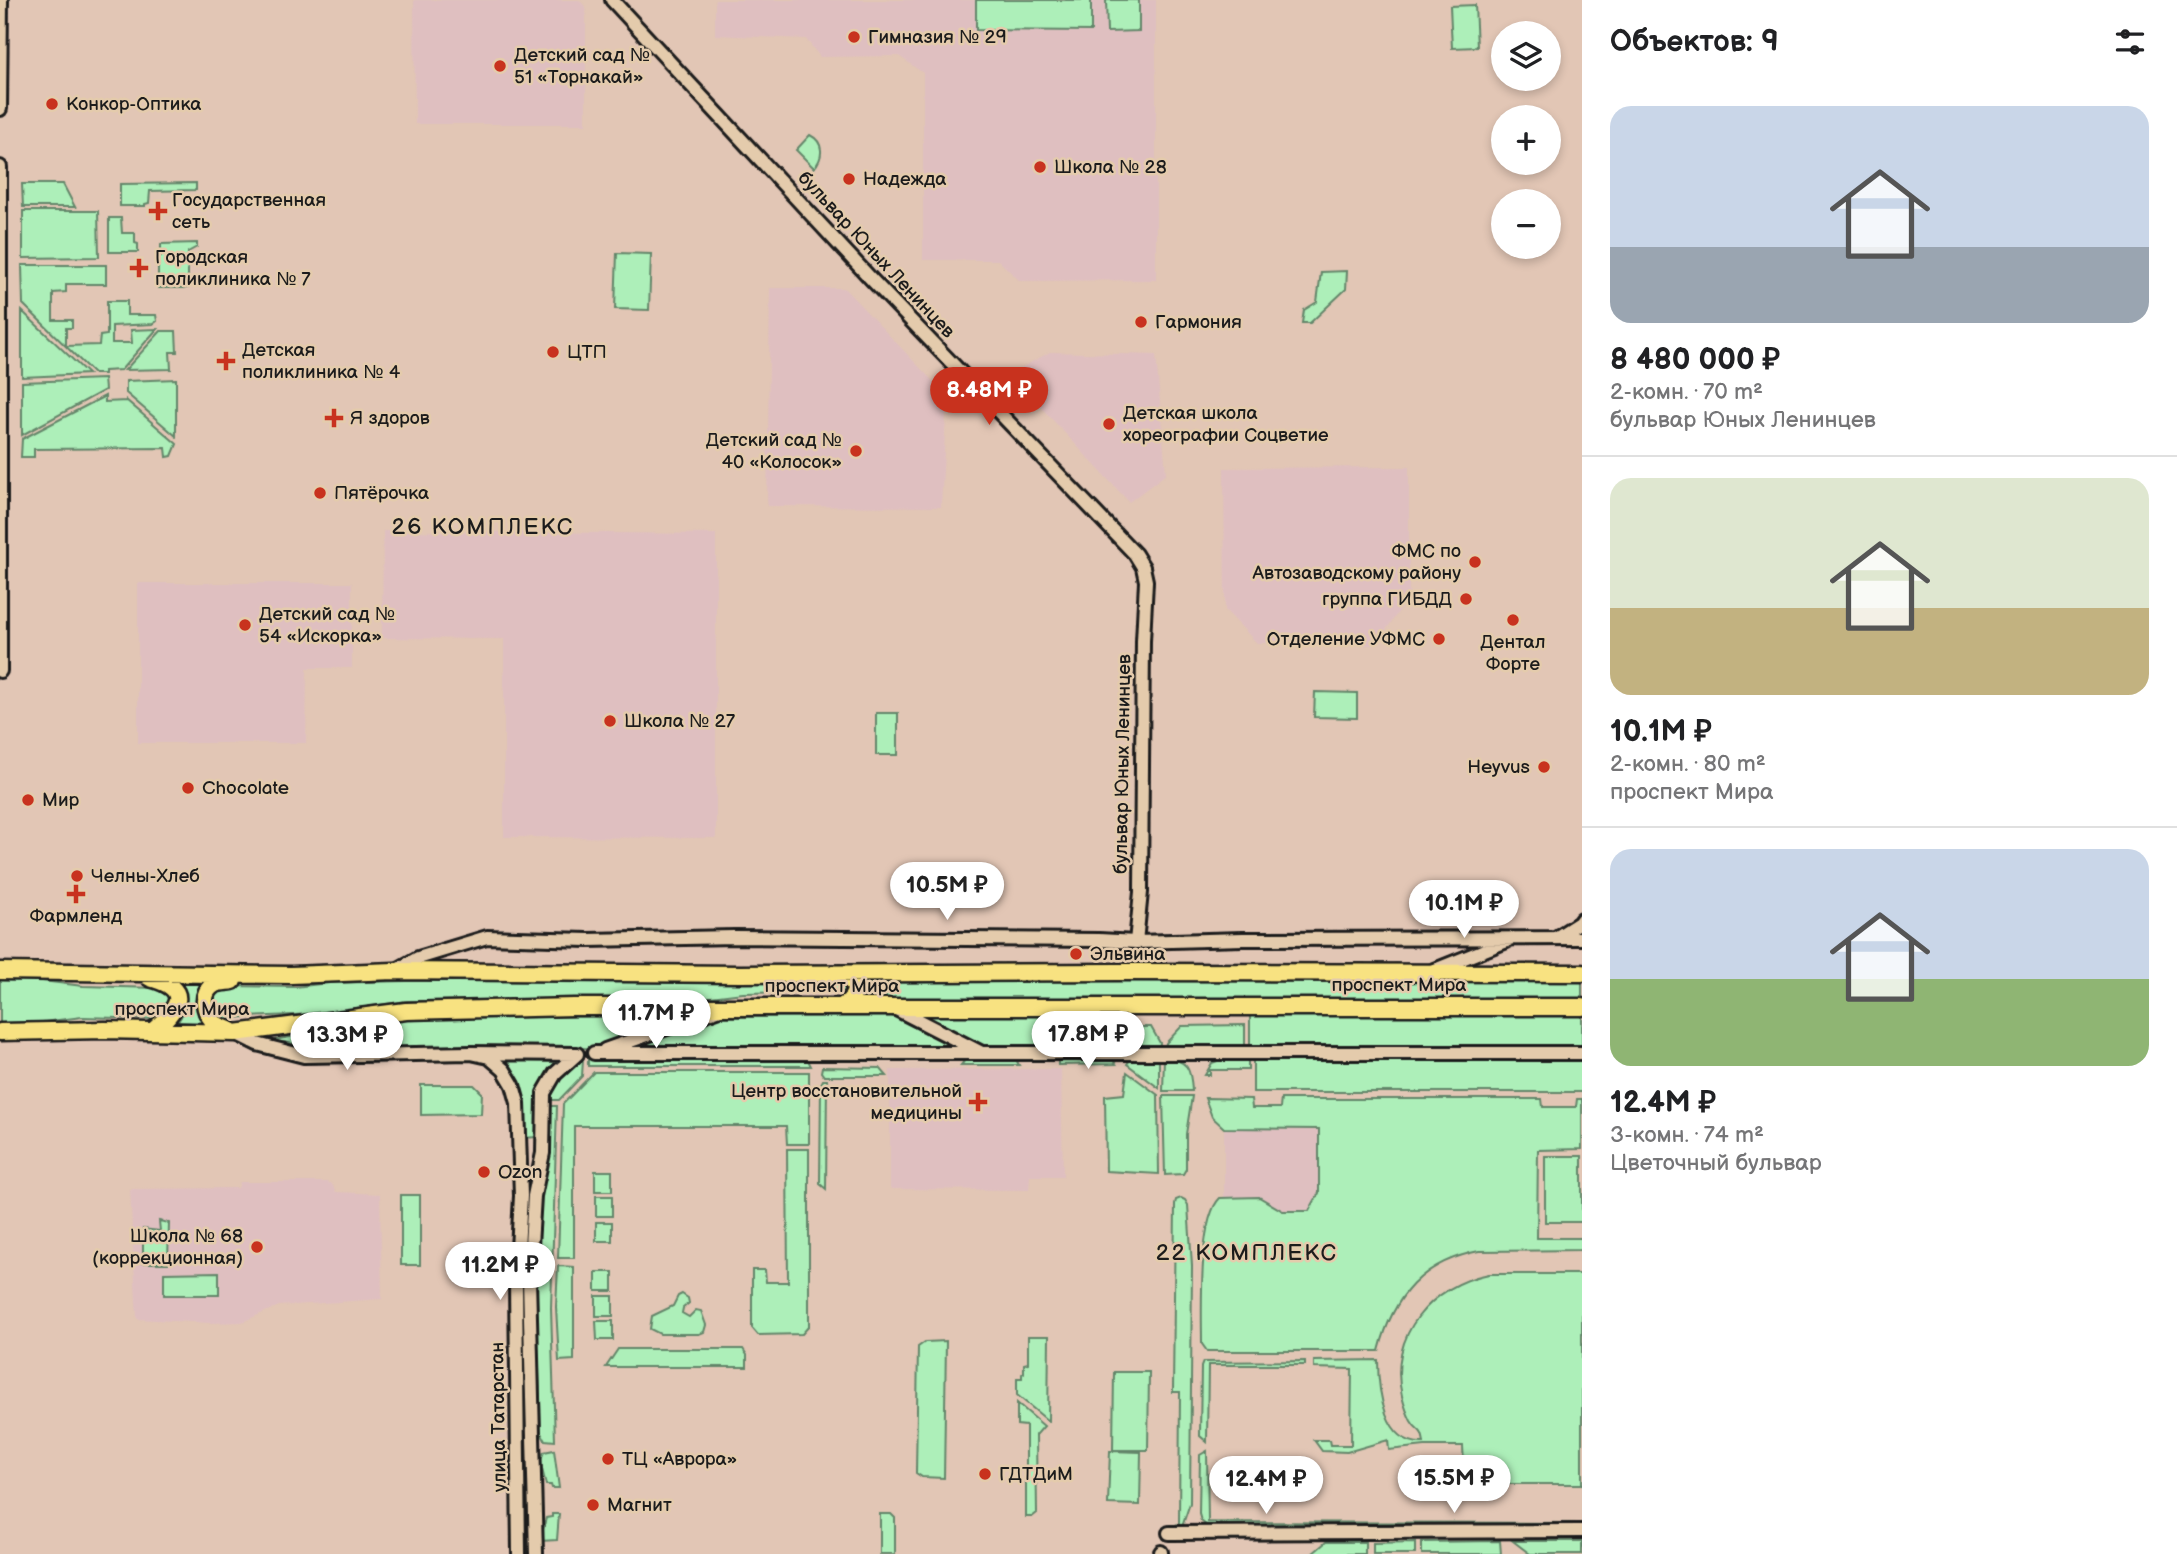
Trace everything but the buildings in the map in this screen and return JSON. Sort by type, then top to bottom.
[{"type":"main road","name":"проспект Мира","points":[[0,971],[291,975],[394,971],[842,974],[1582,973]]},
{"type":"main road","points":[[131,974],[167,983],[174,989],[176,1008],[153,1031]]},
{"type":"main road","points":[[841,1007],[850,1002],[855,990],[850,979],[842,974]]},
{"type":"main road","points":[[235,1033],[216,1024],[206,1011],[204,1002],[210,988],[216,983],[291,975]]},
{"type":"main road","name":"проспект Мира","points":[[0,1032],[235,1033],[406,1011],[586,1007],[1582,1007]]},
{"type":"street","points":[[0,109],[1,0]]},
{"type":"street","name":"бульвар Юных Ленинцев","points":[[612,0],[873,281],[1126,544],[1143,567],[1146,581],[1141,892],[1136,942]]},
{"type":"street","points":[[0,167],[0,671]]},
{"type":"street","points":[[1557,938],[1582,919]]},
{"type":"street","points":[[394,971],[418,958],[487,937],[588,940],[734,937],[1136,942],[1582,938]]},
{"type":"street","points":[[1426,973],[1514,939]]},
{"type":"street","points":[[594,1054],[726,1007]]},
{"type":"street","points":[[892,1007],[984,1054]]},
{"type":"street","points":[[235,1033],[257,1044],[304,1056],[471,1053],[1582,1053]]},
{"type":"street","name":"улица Татарстан","points":[[471,1053],[489,1057],[504,1070],[513,1085],[518,1102],[521,1196],[516,1284],[519,1554]]},
{"type":"street","name":"улица Татарстан","points":[[536,1554],[529,1279],[534,1196],[543,1153],[544,1093],[555,1074],[577,1054]]},
{"type":"street","points":[[519,1150],[533,1144],[543,1153]]},
{"type":"street","points":[[1168,1533],[1582,1531]]},
{"type":"shaded area","name":"Детский сад № 51 «Торнакай»","points":[[414,0],[579,0],[586,7],[586,124],[415,124]]},
{"type":"shaded area","name":"Школа № 28","points":[[715,0],[1156,0],[1156,280],[1020,281],[998,260],[923,260],[923,73],[899,56],[820,57],[806,39],[715,35]]},
{"type":"shaded area","name":"Детский сад № 40 «Колосок»","points":[[770,288],[844,288],[947,396],[941,507],[767,506]]},
{"type":"shaded area","name":"Детская школа хореографии Соцветие","points":[[1050,352],[1156,355],[1166,474],[1129,502],[1010,374]]},
{"type":"shaded area","points":[[1409,467],[1409,596],[1376,645],[1257,643],[1225,610],[1224,468]]},
{"type":"shaded area","name":"Школа № 27","points":[[383,531],[716,534],[716,838],[504,837],[504,639],[382,638]]},
{"type":"shaded area","name":"Детский сад № 54 «Искорка»","points":[[138,583],[352,583],[352,668],[307,668],[306,743],[138,743]]},
{"type":"shaded area","points":[[1061,1069],[1063,1176],[1030,1176],[1029,1190],[890,1189],[890,1070]]},
{"type":"shaded area","points":[[1224,1128],[1319,1129],[1319,1193],[1309,1211],[1283,1211],[1259,1197],[1224,1197]]},
{"type":"shaded area","name":"Школа № 68 (коррекционная)","points":[[240,1182],[327,1182],[332,1184],[336,1192],[380,1194],[382,1299],[279,1306],[242,1322],[137,1319],[130,1189],[238,1188]]},
{"type":"green space","points":[[976,0],[1091,0],[1091,31],[976,30]]},
{"type":"green space","points":[[1106,0],[1139,0],[1139,31],[1107,32]]},
{"type":"green space","points":[[1475,5],[1477,47],[1452,48],[1450,6]]},
{"type":"green space","points":[[810,135],[818,142],[821,150],[820,159],[814,168],[796,150]]},
{"type":"green space","points":[[196,183],[196,190],[150,191],[149,203],[145,206],[120,206],[120,184]]},
{"type":"green space","points":[[22,184],[63,184],[75,207],[23,207]]},
{"type":"green space","points":[[23,211],[98,211],[99,257],[23,258]]},
{"type":"green space","points":[[109,218],[121,218],[122,233],[135,233],[138,252],[109,252]]},
{"type":"green space","points":[[197,243],[197,247],[188,252],[188,288],[158,288],[158,256],[161,256],[161,244]]},
{"type":"green space","points":[[617,253],[651,254],[649,310],[615,309]]},
{"type":"green space","points":[[22,265],[106,265],[106,284],[66,284],[66,292],[53,293],[53,320],[72,320],[72,328],[66,328],[66,346],[99,345],[100,336],[107,335],[107,301],[127,301],[127,315],[156,315],[157,321],[153,324],[112,326],[112,343],[132,343],[131,330],[157,329],[121,370],[94,374],[23,304]]},
{"type":"green space","points":[[1347,271],[1346,289],[1310,323],[1302,323],[1304,310],[1317,302],[1321,272]]},
{"type":"green space","points":[[22,311],[88,374],[22,377]]},
{"type":"green space","points":[[161,331],[176,331],[177,352],[170,352],[171,369],[125,370]]},
{"type":"green space","points":[[104,379],[105,390],[22,435],[22,382]]},
{"type":"green space","points":[[176,379],[176,436],[126,393],[126,381]]},
{"type":"green space","points":[[105,396],[105,402],[126,400],[177,444],[172,456],[167,457],[166,448],[34,449],[34,457],[21,457],[22,439]]},
{"type":"green space","points":[[1315,692],[1357,693],[1357,718],[1314,717]]},
{"type":"green space","points":[[876,713],[898,713],[898,755],[876,755]]},
{"type":"green space","points":[[0,980],[157,988],[166,993],[171,1003],[156,1019],[82,1017],[35,1023],[0,1023]]},
{"type":"green space","points":[[176,981],[208,981],[198,1002],[207,1023],[175,1025],[184,1009],[182,993]]},
{"type":"green space","points":[[844,981],[848,991],[743,993],[694,999],[407,1001],[317,1014],[225,1018],[213,1013],[211,999],[215,992],[228,986],[295,987],[328,983]]},
{"type":"green space","points":[[862,981],[1582,981],[1582,999],[860,998]]},
{"type":"green space","points":[[681,1016],[590,1048],[333,1049],[275,1040],[350,1025],[433,1017]]},
{"type":"green space","points":[[898,1016],[951,1044],[948,1048],[626,1048],[713,1017]]},
{"type":"green space","points":[[923,1016],[1082,1016],[1104,1021],[1104,1030],[1125,1031],[1125,1027],[1151,1027],[1160,1043],[1159,1048],[984,1049]]},
{"type":"green space","points":[[1250,1016],[1582,1016],[1582,1049],[1250,1049]]},
{"type":"green space","points":[[1245,1025],[1245,1049],[1165,1048],[1166,1043],[1182,1026]]},
{"type":"green space","points":[[501,1057],[560,1058],[542,1085],[538,1104],[537,1137],[524,1138],[522,1094],[515,1075]]},
{"type":"green space","points":[[1582,1057],[1582,1092],[1253,1092],[1253,1059]]},
{"type":"green space","points":[[1015,1058],[1019,1065],[961,1065],[966,1059]]},
{"type":"green space","points":[[1058,1058],[1111,1058],[1116,1064],[1058,1065]]},
{"type":"green space","points":[[588,1059],[808,1060],[811,1066],[588,1066]]},
{"type":"green space","points":[[1131,1059],[1159,1059],[1159,1088],[1127,1064]]},
{"type":"green space","points":[[1164,1059],[1178,1061],[1187,1067],[1192,1091],[1163,1091]]},
{"type":"green space","points":[[1223,1059],[1248,1059],[1248,1070],[1210,1070],[1210,1075],[1205,1075],[1212,1063]]},
{"type":"green space","points":[[583,1060],[582,1076],[559,1100],[550,1100],[562,1077]]},
{"type":"green space","points":[[822,1067],[880,1068],[887,1076],[824,1076]]},
{"type":"green space","points":[[594,1072],[809,1072],[809,1144],[787,1144],[786,1126],[574,1126],[574,1258],[558,1258],[563,1104]]},
{"type":"green space","points":[[1127,1072],[1158,1095],[1159,1174],[1106,1171],[1105,1096],[1124,1094]]},
{"type":"green space","points":[[823,1080],[827,1080],[826,1189],[820,1184]]},
{"type":"green space","points":[[421,1085],[474,1085],[482,1093],[481,1114],[421,1115]]},
{"type":"green space","points":[[1163,1096],[1192,1096],[1186,1134],[1186,1169],[1183,1174],[1165,1175]]},
{"type":"green space","points":[[1205,1098],[1251,1099],[1252,1108],[1280,1108],[1281,1099],[1542,1099],[1543,1107],[1576,1107],[1577,1099],[1582,1099],[1582,1149],[1538,1150],[1537,1238],[1582,1238],[1582,1250],[1479,1251],[1441,1264],[1413,1284],[1402,1298],[1385,1331],[1379,1351],[1207,1351],[1202,1344],[1202,1289],[1205,1245],[1213,1209],[1220,1198],[1259,1197],[1283,1211],[1309,1211],[1319,1193],[1319,1129],[1224,1128],[1212,1117]]},
{"type":"green space","points":[[550,1106],[557,1106],[551,1308],[555,1441],[545,1440],[541,1433],[536,1281],[541,1197],[549,1153]]},
{"type":"green space","points":[[787,1149],[809,1149],[809,1326],[802,1334],[758,1335],[752,1328],[752,1270],[765,1270],[766,1282],[788,1282]]},
{"type":"green space","points":[[1545,1156],[1582,1156],[1582,1222],[1545,1222]]},
{"type":"green space","points":[[595,1171],[612,1171],[612,1191],[595,1191]]},
{"type":"green space","points":[[401,1195],[420,1195],[420,1265],[401,1265]]},
{"type":"green space","points":[[596,1196],[612,1196],[612,1216],[596,1216]]},
{"type":"green space","points":[[1181,1198],[1188,1205],[1192,1266],[1190,1503],[1181,1530],[1172,1527],[1179,1523],[1180,1392],[1173,1392],[1175,1204],[1176,1200]]},
{"type":"green space","points":[[159,1221],[169,1223],[168,1263],[143,1263],[143,1229],[160,1231]]},
{"type":"green space","points":[[596,1222],[612,1222],[612,1241],[596,1241]]},
{"type":"green space","points":[[558,1266],[574,1267],[574,1360],[559,1361],[556,1307]]},
{"type":"green space","points":[[219,1272],[219,1295],[164,1295],[164,1273]]},
{"type":"green space","points":[[596,1272],[613,1272],[613,1291],[596,1291]]},
{"type":"green space","points":[[1489,1274],[1582,1274],[1582,1484],[1465,1484],[1463,1446],[1389,1450],[1388,1440],[1347,1452],[1322,1451],[1314,1440],[1330,1440],[1331,1445],[1351,1445],[1352,1369],[1314,1368],[1314,1361],[1378,1360],[1382,1400],[1392,1426],[1400,1435],[1411,1441],[1424,1443],[1421,1432],[1413,1425],[1402,1396],[1399,1374],[1401,1353],[1408,1333],[1432,1301],[1468,1280]]},
{"type":"green space","points":[[682,1294],[688,1298],[689,1303],[682,1313],[689,1317],[696,1310],[701,1311],[706,1325],[704,1332],[660,1334],[650,1329],[652,1316],[673,1306]]},
{"type":"green space","points":[[596,1296],[613,1296],[613,1316],[596,1316]]},
{"type":"green space","points":[[596,1321],[613,1321],[613,1340],[597,1340]]},
{"type":"green space","points":[[1028,1336],[1049,1336],[1048,1421],[1017,1395],[1017,1378],[1022,1378],[1024,1364],[1028,1363]]},
{"type":"green space","points":[[946,1341],[944,1478],[922,1477],[916,1473],[918,1347],[925,1342]]},
{"type":"green space","points":[[618,1349],[743,1349],[747,1355],[747,1367],[606,1367]]},
{"type":"green space","points":[[1305,1361],[1305,1365],[1208,1365],[1207,1442],[1200,1436],[1203,1362]]},
{"type":"green space","points":[[1114,1372],[1149,1372],[1148,1450],[1113,1450]]},
{"type":"green space","points":[[1017,1403],[1044,1426],[1036,1435],[1037,1513],[1032,1517],[1026,1517],[1026,1426],[1017,1425]]},
{"type":"green space","points":[[554,1450],[559,1488],[546,1485],[540,1461],[544,1452]]},
{"type":"green space","points":[[1110,1451],[1141,1452],[1140,1505],[1108,1504]]},
{"type":"green space","points":[[1207,1451],[1208,1522],[1582,1525],[1206,1525],[1199,1514],[1200,1455]]},
{"type":"green space","points":[[552,1514],[559,1514],[557,1540],[540,1541],[546,1518],[552,1517]]},
{"type":"green space","points":[[880,1514],[891,1514],[895,1518],[895,1554],[880,1554]]},
{"type":"green space","points":[[1500,1541],[1501,1554],[1422,1554],[1422,1542]]},
{"type":"green space","points":[[1513,1541],[1582,1541],[1582,1554],[1530,1554]]},
{"type":"green space","points":[[1326,1542],[1365,1542],[1365,1554],[1312,1554]]},
{"type":"green space","points":[[1415,1542],[1415,1554],[1373,1554],[1373,1543]]},
{"type":"place","name":"Гимназия № 29","points":[[854,37]]},
{"type":"place","name":"Детский сад № 51 «Торнакай»","points":[[500,66]]},
{"type":"place","name":"Конкор-Оптика","points":[[52,104]]},
{"type":"place","name":"Школа № 28","points":[[1040,167]]},
{"type":"place","name":"Надежда","points":[[849,179]]},
{"type":"place","name":"Государственная сеть","points":[[158,211]]},
{"type":"place","name":"Городская поликлиника № 7","points":[[139,268]]},
{"type":"place","name":"Гармония","points":[[1141,322]]},
{"type":"place","name":"ЦТП","points":[[553,352]]},
{"type":"place","name":"Детская поликлиника № 4","points":[[226,361]]},
{"type":"place","name":"Я здоров","points":[[334,418]]},
{"type":"place","name":"Детская школа хореографии Соцветие","points":[[1109,424]]},
{"type":"place","name":"Детский сад № 40 «Колосок»","points":[[856,451]]},
{"type":"place","name":"Пятёрочка","points":[[320,493]]},
{"type":"place","name":"ФМС по Автозаводскому району","points":[[1475,562]]},
{"type":"place","name":"группа ГИБДД","points":[[1466,599]]},
{"type":"place","name":"Дентал Форте","points":[[1513,620]]},
{"type":"place","name":"Детский сад № 54 «Искорка»","points":[[245,625]]},
{"type":"place","name":"Отделение УФМС","points":[[1439,639]]},
{"type":"place","name":"Школа № 27","points":[[610,721]]},
{"type":"place","name":"Heyvus","points":[[1544,767]]},
{"type":"place","name":"Chocolate","points":[[188,788]]},
{"type":"place","name":"Мир","points":[[28,800]]},
{"type":"place","name":"Челны-Хлеб","points":[[77,876]]},
{"type":"place","name":"Фармленд","points":[[76,894]]},
{"type":"place","name":"Эльвина","points":[[1076,954]]},
{"type":"place","name":"Центр восстановительной медицины","points":[[978,1102]]},
{"type":"place","name":"Ozon","points":[[484,1172]]},
{"type":"place","name":"Школа № 68 (коррекционная)","points":[[257,1247]]},
{"type":"place","name":"ТЦ «Аврора»","points":[[608,1459]]},
{"type":"place","name":"ГДТДиМ","points":[[985,1474]]},
{"type":"place","name":"Магнит","points":[[593,1505]]},
{"type":"district","name":"26 КОМПЛЕКС","points":[[483,527]]},
{"type":"district","name":"22 КОМПЛЕКС","points":[[1247,1253]]}]
